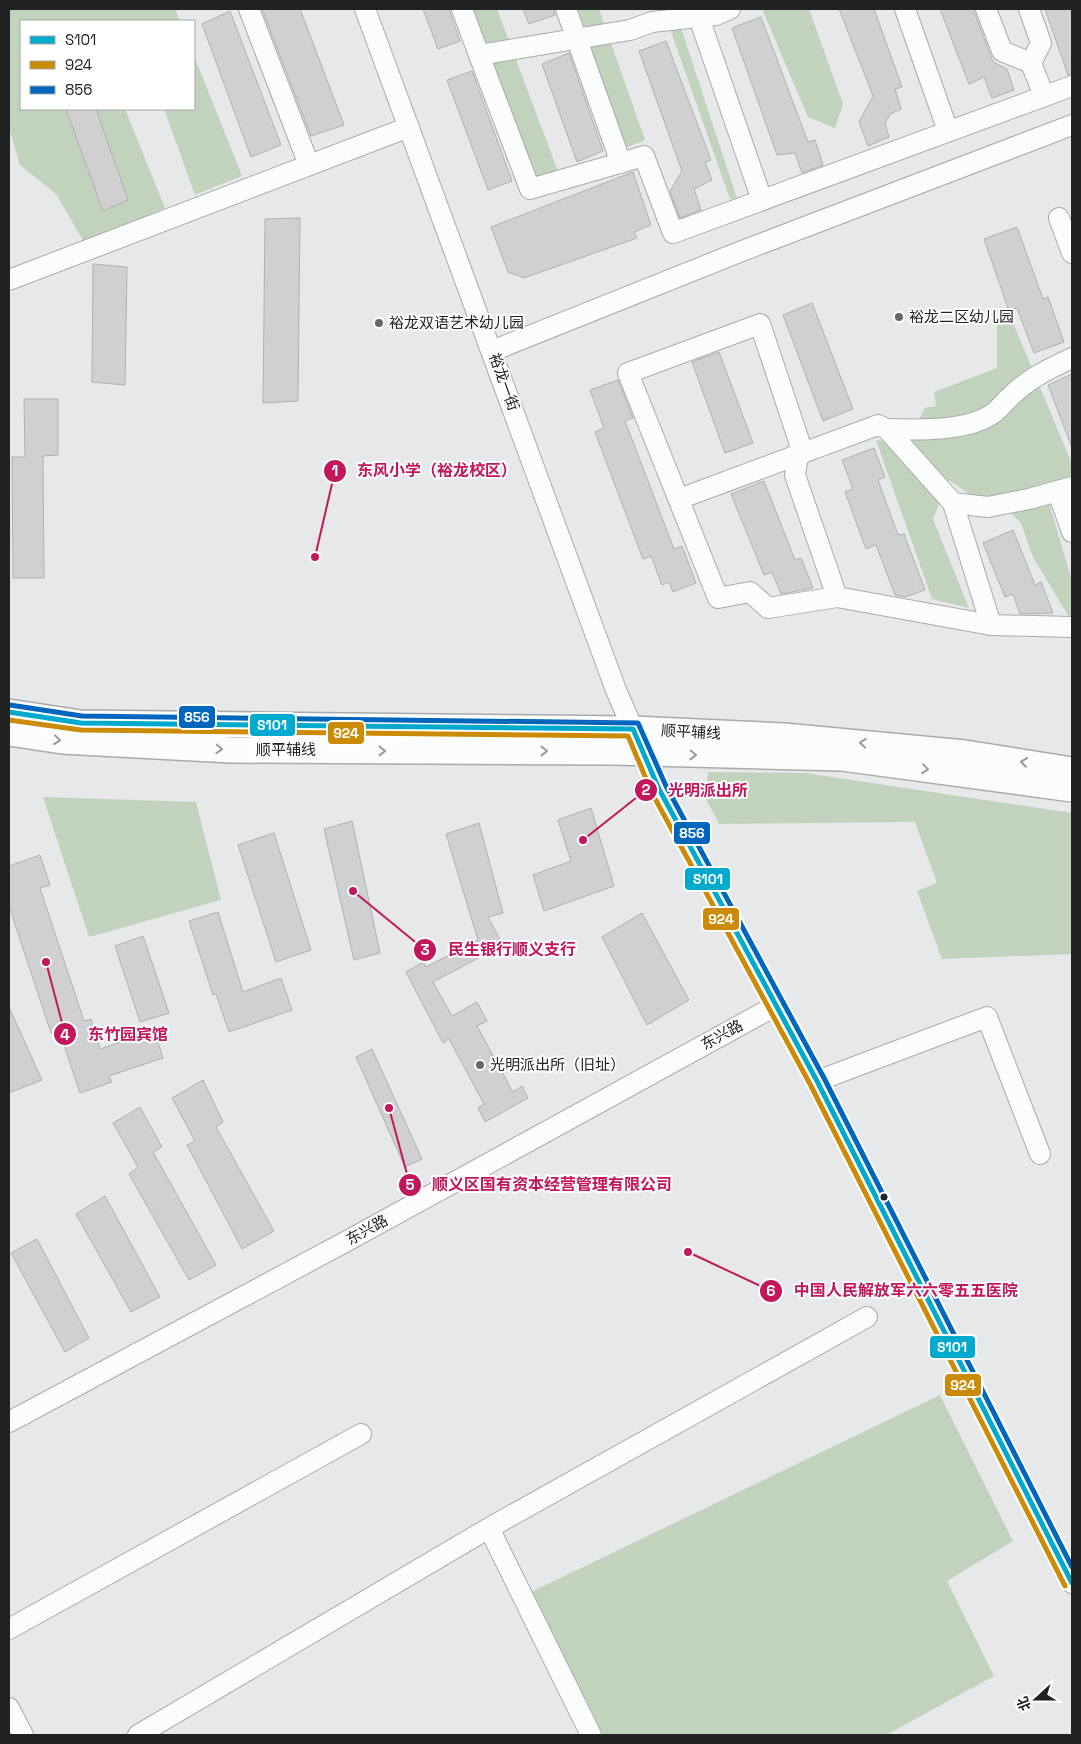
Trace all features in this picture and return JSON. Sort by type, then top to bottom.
[{"type":"main road","name":"顺平辅线","points":[[9,712],[81,723],[634,730],[784,736],[946,751],[1072,770]]},
{"type":"main road","name":"顺平辅线","points":[[9,733],[62,740],[231,750],[644,753],[842,758],[1072,789]]},
{"type":"street","points":[[250,9],[309,165]]},
{"type":"street","name":"裕龙一街","points":[[365,9],[616,690],[659,789],[817,1081],[1072,1583]]},
{"type":"street","points":[[462,9],[530,189],[644,156],[673,233],[1072,86]]},
{"type":"street","points":[[566,9],[621,163]]},
{"type":"street","points":[[479,55],[630,30],[652,22],[697,13],[716,15],[730,9]]},
{"type":"street","points":[[905,9],[948,132]]},
{"type":"street","points":[[986,9],[1002,51],[1031,63],[1044,96]]},
{"type":"street","points":[[1028,9],[1041,43],[1031,63]]},
{"type":"street","points":[[697,13],[762,200]]},
{"type":"street","points":[[492,351],[742,250],[1072,125]]},
{"type":"street","points":[[9,280],[409,127]]},
{"type":"street","points":[[1059,218],[1072,253]]},
{"type":"street","points":[[837,597],[795,475],[800,444],[760,324],[628,373],[718,598],[750,592],[768,608],[837,597],[991,625],[1072,627]]},
{"type":"street","points":[[679,500],[878,425],[887,429],[931,430],[971,423],[994,413],[1012,394],[1046,370],[1072,358]]},
{"type":"street","points":[[887,429],[953,503],[991,625]]},
{"type":"street","points":[[953,503],[988,507],[1065,489],[1072,532]]},
{"type":"street","name":"东兴路","points":[[9,1422],[356,1236],[777,1005]]},
{"type":"street","points":[[817,1081],[987,1017],[1040,1154]]},
{"type":"street","points":[[145,1733],[489,1528],[867,1316]]},
{"type":"street","points":[[9,1628],[361,1434]]},
{"type":"street","points":[[489,1528],[591,1735]]},
{"type":"street","points":[[9,1708],[24,1735]]},
{"type":"green space","points":[[9,9],[175,9],[180,20],[20,20],[20,110],[125,110],[165,208],[84,242],[56,194],[20,165],[9,128]]},
{"type":"green space","points":[[468,9],[497,9],[559,174],[536,183]]},
{"type":"green space","points":[[578,9],[599,9],[645,140],[625,148]]},
{"type":"green space","points":[[663,9],[679,9],[675,10],[737,198],[730,199]]},
{"type":"green space","points":[[762,9],[809,9],[843,104],[835,128],[808,117]]},
{"type":"green space","points":[[195,58],[242,176],[195,195],[164,110],[195,110]]},
{"type":"green space","points":[[1011,318],[1072,464],[1072,479],[1045,489],[1072,581],[1072,617],[1069,617],[1033,557],[1021,523],[999,501],[978,500],[949,480],[933,519],[969,608],[932,599],[876,440],[907,443],[925,408],[936,406],[934,392],[997,368],[997,323]]},
{"type":"green space","points":[[708,772],[805,773],[1072,813],[1072,954],[942,959],[917,891],[937,883],[915,822],[719,824],[706,799]]},
{"type":"green space","points":[[43,797],[196,802],[221,900],[89,937]]},
{"type":"green space","points":[[940,1395],[1013,1541],[947,1581],[994,1676],[886,1735],[591,1735],[523,1596]]},
{"type":"building","points":[[262,9],[300,9],[344,125],[311,136]]},
{"type":"building","points":[[423,9],[449,9],[460,41],[438,49]]},
{"type":"building","points":[[523,9],[554,9],[555,15],[529,24]]},
{"type":"building","points":[[839,9],[874,9],[902,87],[895,89],[901,109],[890,114],[885,124],[889,137],[868,146],[859,122],[873,96]]},
{"type":"building","points":[[940,9],[973,9],[993,62],[1007,69],[1014,90],[992,98],[984,77],[969,84]]},
{"type":"building","points":[[1045,9],[1072,9],[1072,74],[1068,75]]},
{"type":"building","points":[[230,11],[281,145],[251,157],[202,24]]},
{"type":"building","points":[[761,17],[808,142],[815,140],[823,165],[802,173],[795,153],[777,155],[732,28]]},
{"type":"building","points":[[666,41],[711,160],[705,162],[712,180],[694,189],[701,210],[680,218],[670,191],[682,171],[639,51]]},
{"type":"building","points":[[569,53],[603,151],[577,162],[542,64]]},
{"type":"building","points":[[472,71],[512,181],[488,190],[447,80]]},
{"type":"building","points":[[66,110],[96,110],[128,200],[103,211]]},
{"type":"building","points":[[633,172],[651,225],[634,232],[637,238],[524,278],[508,272],[491,227]]},
{"type":"building","points":[[300,218],[298,401],[263,403],[265,219]]},
{"type":"building","points":[[1017,227],[1043,299],[1048,297],[1064,342],[1034,353],[1017,308],[1009,311],[984,239]]},
{"type":"building","points":[[93,264],[127,267],[125,385],[92,382]]},
{"type":"building","points":[[812,303],[853,409],[823,421],[783,315]]},
{"type":"building","points":[[719,352],[753,443],[725,453],[692,362]]},
{"type":"building","points":[[1072,374],[1072,445],[1071,445],[1048,385]]},
{"type":"building","points":[[618,380],[633,418],[625,421],[674,549],[682,546],[696,583],[673,592],[669,582],[662,585],[651,556],[643,559],[595,432],[604,428],[590,390]]},
{"type":"building","points":[[24,399],[58,399],[58,455],[43,456],[44,578],[13,578],[12,457],[25,457]]},
{"type":"building","points":[[874,448],[885,477],[878,480],[898,535],[904,534],[925,590],[905,597],[895,595],[876,545],[866,549],[845,492],[853,489],[842,460]]},
{"type":"building","points":[[764,481],[795,560],[801,558],[813,588],[781,594],[772,572],[764,575],[731,494]]},
{"type":"building","points":[[1013,530],[1035,585],[1041,582],[1053,613],[1020,614],[1013,594],[1005,597],[983,543]]},
{"type":"building","points":[[591,808],[614,886],[544,911],[533,875],[571,861],[558,820]]},
{"type":"building","points":[[352,821],[380,953],[354,960],[324,829]]},
{"type":"building","points":[[479,823],[503,913],[488,917],[503,945],[433,982],[452,1016],[477,1002],[487,1021],[477,1026],[513,1092],[522,1086],[528,1098],[485,1122],[478,1108],[484,1104],[449,1039],[443,1043],[406,972],[423,962],[426,967],[478,940],[446,834]]},
{"type":"building","points":[[274,833],[311,950],[276,962],[238,845]]},
{"type":"building","points":[[40,855],[50,885],[40,888],[84,1021],[91,1019],[100,1049],[154,1031],[163,1058],[109,1076],[112,1082],[80,1093],[59,1030],[51,1033],[9,906],[9,866]]},
{"type":"building","points":[[218,912],[243,992],[281,978],[292,1010],[229,1032],[216,994],[213,995],[189,921]]},
{"type":"building","points":[[642,913],[689,1000],[647,1025],[602,937]]},
{"type":"building","points":[[143,936],[169,1013],[140,1022],[115,946]]},
{"type":"building","points":[[9,1007],[42,1080],[9,1093]]},
{"type":"building","points":[[372,1049],[422,1159],[405,1167],[356,1057]]},
{"type":"building","points":[[203,1080],[223,1122],[216,1127],[274,1231],[242,1249],[187,1145],[195,1141],[172,1098]]},
{"type":"building","points":[[140,1107],[162,1147],[153,1152],[216,1265],[189,1280],[129,1174],[138,1167],[113,1123]]},
{"type":"building","points":[[105,1196],[160,1297],[131,1312],[76,1214]]},
{"type":"building","points":[[37,1239],[89,1338],[65,1352],[11,1253]]},
{"type":"transit line","name":"856","points":[[10,705],[82,716],[638,723],[666,786],[824,1078],[1072,1567]]},
{"type":"transit line","name":"S101","points":[[9,712],[81,723],[633,729],[659,789],[817,1081],[1072,1583]]},
{"type":"transit line","name":"924","points":[[9,720],[81,730],[628,736],[652,793],[810,1084],[1065,1586]]},
{"type":"place","name":"裕龙二区幼儿园","points":[[899,317]]},
{"type":"place","name":"裕龙双语艺术幼儿园","points":[[379,323]]},
{"type":"place","name":"东风小学（裕龙校区）","points":[[315,557]]},
{"type":"place","name":"光明派出所","points":[[583,840]]},
{"type":"place","name":"民生银行顺义支行","points":[[353,891]]},
{"type":"place","name":"东竹园宾馆","points":[[46,962]]},
{"type":"place","name":"光明派出所（旧址）","points":[[480,1065]]},
{"type":"place","name":"顺义区国有资本经营管理有限公司","points":[[389,1108]]},
{"type":"place","name":"中国人民解放军六六零五五医院","points":[[688,1252]]}]
